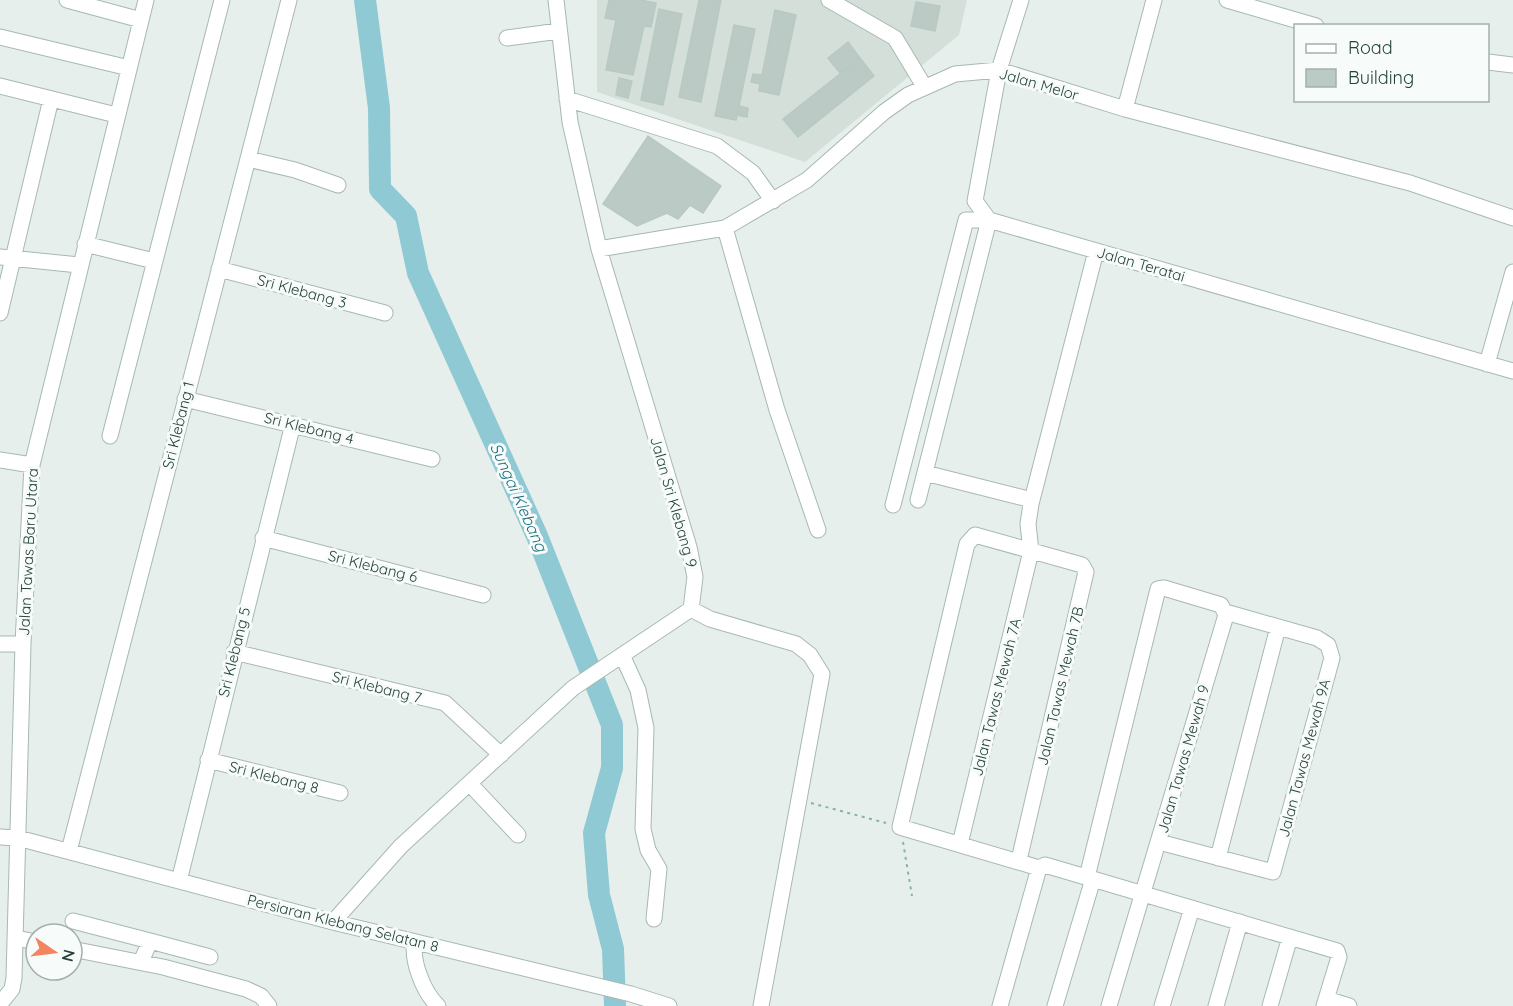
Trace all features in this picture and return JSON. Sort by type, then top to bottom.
[{"type":"street","points":[[67,0],[141,20]]},
{"type":"street","name":"Jalan Tawas Baru Utara","points":[[0,1004],[14,984],[23,644],[32,465],[146,0]]},
{"type":"street","points":[[110,436],[222,0]]},
{"type":"street","name":"Sri Klebang 1","points":[[69,851],[289,0]]},
{"type":"street","name":"Jalan Sri Klebang 9","points":[[556,0],[567,99],[599,249],[688,547],[695,577],[691,609]]},
{"type":"street","points":[[829,0],[895,38],[924,86]]},
{"type":"street","points":[[989,220],[975,201],[999,70],[1021,0]]},
{"type":"street","points":[[1125,109],[1154,0]]},
{"type":"street","points":[[1227,0],[1309,24]]},
{"type":"street","points":[[507,38],[559,31]]},
{"type":"street","points":[[0,36],[129,68]]},
{"type":"street","points":[[1489,62],[1513,65]]},
{"type":"street","name":"Jalan Melor","points":[[599,249],[725,228],[807,180],[884,112],[924,86],[955,74],[999,70],[1125,109],[1410,183],[1513,218]]},
{"type":"street","points":[[0,86],[116,116]]},
{"type":"street","points":[[0,313],[6,258],[51,99]]},
{"type":"street","points":[[567,99],[717,146],[753,173],[772,201]]},
{"type":"street","points":[[248,159],[295,170],[338,185]]},
{"type":"street","points":[[893,505],[966,220],[989,220]]},
{"type":"street","points":[[918,500],[989,220]]},
{"type":"street","name":"Jalan Teratai","points":[[989,220],[1513,371]]},
{"type":"street","points":[[725,228],[777,410],[818,530]]},
{"type":"street","points":[[85,244],[154,261]]},
{"type":"street","name":"Jalan Tawas Mewah 7A","points":[[960,844],[1031,551],[1028,524],[1032,500],[1096,251]]},
{"type":"street","points":[[6,258],[80,265]]},
{"type":"street","name":"Sri Klebang 3","points":[[219,269],[385,313]]},
{"type":"street","points":[[1488,364],[1513,272]]},
{"type":"street","name":"Sri Klebang 4","points":[[185,399],[432,459]]},
{"type":"street","name":"Sri Klebang 5","points":[[178,881],[293,424]]},
{"type":"street","points":[[0,460],[32,465]]},
{"type":"street","points":[[925,473],[1032,500]]},
{"type":"street","name":"Jalan Tawas Mewah 7B","points":[[900,827],[967,544],[975,535],[980,535],[1082,565],[1086,572],[1019,860]]},
{"type":"street","name":"Sri Klebang 6","points":[[263,538],[483,594]]},
{"type":"street","points":[[1055,1006],[1090,878],[1158,589],[1164,588],[1221,605],[1226,615],[1229,613],[1278,627],[1218,858],[1159,842]]},
{"type":"street","points":[[333,922],[384,863],[573,688],[691,609],[710,619],[796,644],[820,666],[822,674],[761,1006]]},
{"type":"street","name":"Jalan Tawas Mewah 9","points":[[1109,1006],[1226,615]]},
{"type":"street","name":"Jalan Tawas Mewah 9A","points":[[1218,858],[1273,872],[1332,658],[1328,645],[1317,638],[1278,627]]},
{"type":"street","points":[[0,644],[23,644]]},
{"type":"street","name":"Sri Klebang 7","points":[[234,652],[445,703],[501,755]]},
{"type":"street","points":[[622,656],[638,690],[646,728],[643,830],[648,850],[659,869],[654,919]]},
{"type":"street","name":"Sri Klebang 8","points":[[208,760],[340,794]]},
{"type":"street","points":[[470,784],[518,835]]},
{"type":"street","points":[[900,827],[1019,860],[1039,868],[1046,865],[1339,952],[1325,1002],[1349,1006]]},
{"type":"street","name":"Persiaran Klebang Selatan 8","points":[[0,837],[18,838],[333,922],[631,994],[669,1006]]},
{"type":"street","points":[[999,1006],[1039,868]]},
{"type":"street","points":[[1162,1006],[1192,908]]},
{"type":"street","points":[[73,921],[210,957]]},
{"type":"street","points":[[1216,1006],[1240,922]]},
{"type":"street","points":[[1270,1006],[1290,937]]},
{"type":"street","points":[[16,938],[24,940]]},
{"type":"street","points":[[141,962],[150,941]]},
{"type":"street","points":[[415,942],[414,951],[418,970],[438,1006]]},
{"type":"street","points":[[84,951],[141,962],[246,989],[261,996],[269,1006]]},
{"type":"path","points":[[798,799],[900,827],[912,896]]},
{"type":"shaded area","points":[[597,0],[967,0],[959,35],[805,162],[597,92]]},
{"type":"building","points":[[609,0],[640,0],[656,3],[651,27],[644,26],[633,75],[606,70],[616,20],[605,18]]},
{"type":"building","points":[[699,0],[721,0],[701,102],[679,97]]},
{"type":"building","points":[[916,2],[940,6],[935,31],[911,26]]},
{"type":"building","points":[[659,9],[682,14],[663,105],[641,100]]},
{"type":"building","points":[[775,10],[796,15],[779,95],[759,91],[760,84],[751,82],[753,74],[762,75]]},
{"type":"building","points":[[734,25],[755,29],[739,106],[748,108],[747,117],[737,115],[736,120],[715,116]]},
{"type":"building","points":[[848,42],[860,58],[840,73],[828,58]]},
{"type":"building","points":[[860,58],[874,76],[798,137],[783,119]]},
{"type":"building","points":[[619,78],[632,81],[628,98],[616,95]]},
{"type":"building","points":[[648,136],[721,186],[703,213],[690,205],[678,219],[667,213],[637,226],[603,204]]},
{"type":"waterway","name":"Sungai Klebang","points":[[365,0],[379,108],[380,189],[406,216],[418,273],[537,536],[612,725],[612,768],[594,833],[599,895],[613,949],[615,1006]]}]
